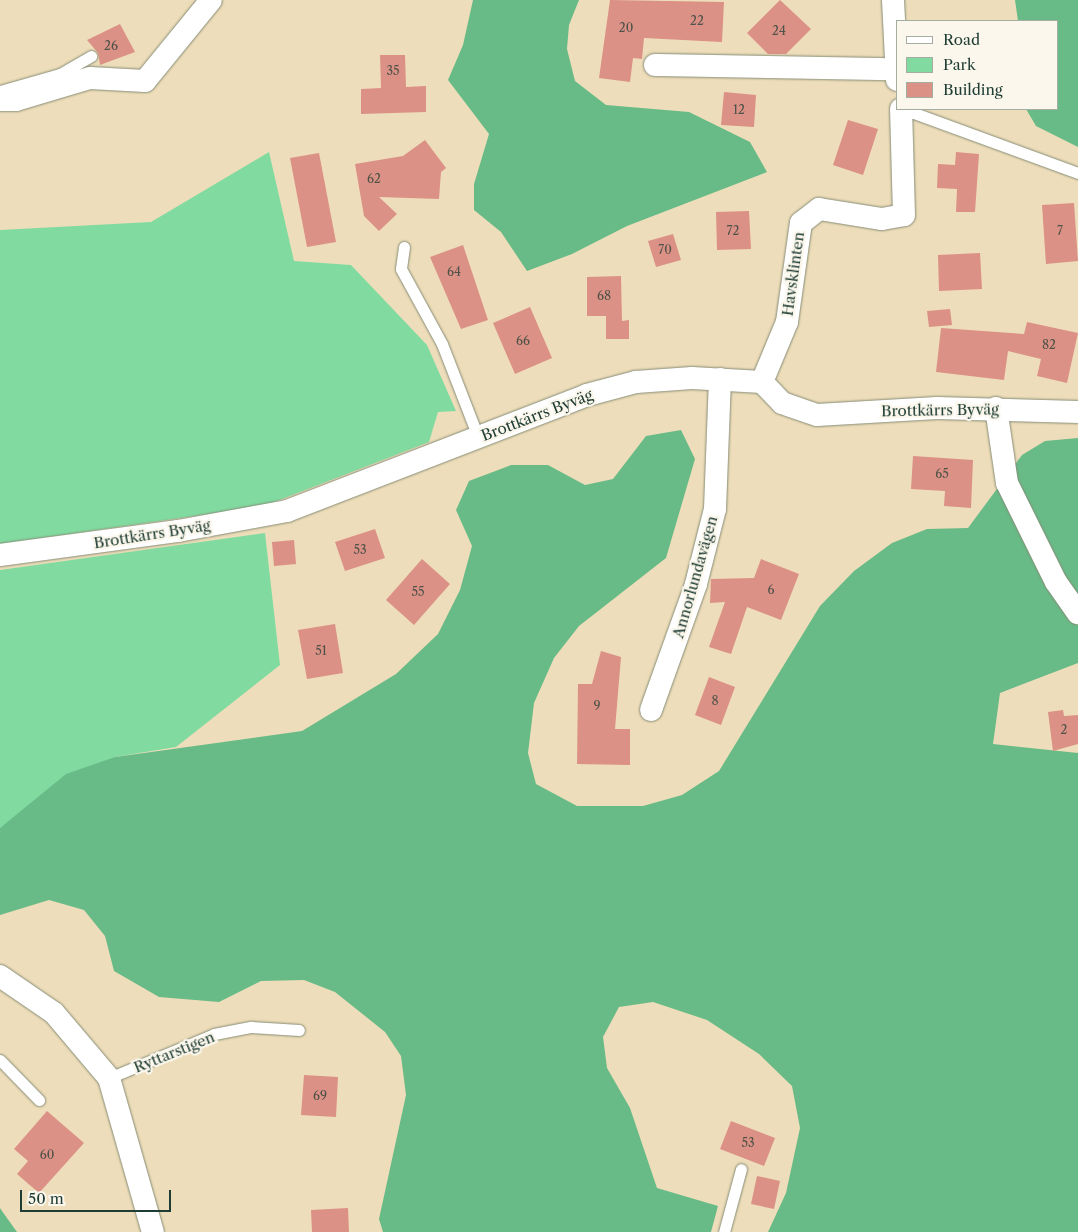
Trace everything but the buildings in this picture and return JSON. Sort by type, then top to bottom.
[{"type":"street","points":[[0,100],[16,100],[90,78],[146,81],[211,0]]},
{"type":"street","points":[[655,65],[896,74],[893,0]]},
{"type":"street","name":"Havsklinten","points":[[762,382],[787,322],[801,223],[819,209],[882,219],[904,215],[901,111]]},
{"type":"street","name":"Brottkärrs Byväg","points":[[0,555],[270,514],[616,386],[720,379],[762,382],[782,403],[817,415],[996,408],[1078,412]]},
{"type":"street","name":"Annorlundavägen","points":[[651,710],[696,584],[713,517],[720,379]]},
{"type":"street","points":[[996,408],[998,442],[1007,483],[1056,582],[1078,613]]},
{"type":"street","points":[[0,976],[54,1014],[109,1078],[153,1232]]},
{"type":"lane","points":[[0,91],[60,74],[91,56]]},
{"type":"lane","name":"Havsklinten","points":[[901,111],[950,125],[1078,173]]},
{"type":"lane","points":[[404,247],[401,269],[442,344],[478,438]]},
{"type":"lane","name":"Ryttarstigen","points":[[109,1078],[214,1034],[251,1028],[299,1030]]},
{"type":"lane","points":[[0,1060],[39,1100]]},
{"type":"lane","points":[[724,1232],[741,1169]]},
{"type":"green space","points":[[473,0],[579,0],[569,25],[567,49],[575,81],[606,105],[689,112],[750,142],[767,172],[627,226],[572,254],[527,271],[501,232],[474,210],[474,184],[489,134],[448,80],[463,45]]},
{"type":"green space","points":[[1015,0],[1078,0],[1078,147],[1036,126],[1027,110],[1058,110],[1058,20],[1018,20]]},
{"type":"green space","points":[[269,152],[294,261],[351,265],[427,345],[456,411],[438,412],[429,442],[264,506],[0,544],[0,230],[151,222]]},
{"type":"green space","points":[[681,430],[695,459],[666,558],[579,626],[554,658],[534,703],[528,753],[536,784],[577,806],[643,806],[682,795],[719,771],[820,606],[854,571],[892,543],[927,529],[968,528],[1022,455],[1045,441],[1078,438],[1078,663],[1000,693],[993,744],[1078,753],[1078,1232],[768,1232],[786,1193],[800,1128],[792,1086],[759,1054],[707,1020],[653,1002],[619,1007],[603,1037],[607,1068],[630,1108],[657,1188],[718,1206],[711,1232],[383,1232],[379,1219],[406,1095],[401,1056],[385,1032],[335,992],[304,980],[261,981],[219,1002],[159,997],[114,971],[105,936],[84,910],[49,900],[0,915],[0,828],[66,774],[115,757],[302,731],[396,674],[438,634],[460,590],[472,546],[456,510],[469,481],[511,465],[548,465],[585,485],[613,479],[646,436]]},
{"type":"green space","points":[[265,533],[280,665],[176,747],[115,757],[0,828],[0,570]]},
{"type":"green space","points":[[0,1208],[2,1211],[17,1232],[0,1232]]}]
